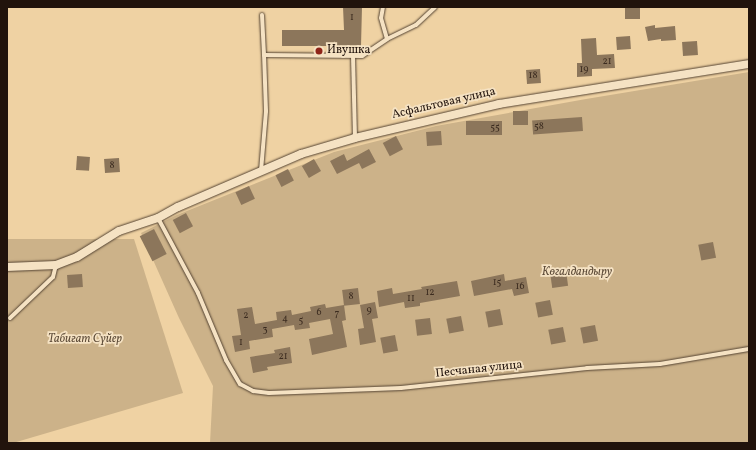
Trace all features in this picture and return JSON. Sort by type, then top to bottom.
[{"type":"street","name":"Асфальтовая улица","points":[[7,267],[56,264],[77,257],[119,231],[158,218],[178,207],[301,154],[355,138],[499,104],[749,64]]},
{"type":"lane","points":[[383,7],[381,18],[387,39]]},
{"type":"lane","points":[[264,55],[362,56],[387,39],[416,26],[435,7]]},
{"type":"lane","points":[[261,172],[266,111],[262,14]]},
{"type":"lane","points":[[353,56],[355,138]]},
{"type":"lane","name":"Песчаная улица","points":[[158,218],[198,293],[226,360],[240,384],[253,391],[269,393],[401,388],[587,368],[660,364],[749,349]]},
{"type":"lane","points":[[10,318],[53,277],[56,264]]},
{"type":"green space","name":"Көгалдандыру","points":[[749,72],[749,443],[210,443],[213,386],[179,318],[141,233],[177,215],[334,152],[436,126]]},
{"type":"green space","name":"Табиғат Сүйер","points":[[7,239],[134,239],[183,393],[13,443],[7,443]]},
{"type":"building","points":[[343,7],[362,7],[361,46],[282,46],[282,30],[344,30]]},
{"type":"building","points":[[625,7],[640,7],[640,19],[625,19]]},
{"type":"building","points":[[655,25],[655,28],[675,26],[676,40],[661,41],[661,39],[648,41],[645,27]]},
{"type":"building","points":[[630,36],[631,49],[617,50],[616,37]]},
{"type":"building","points":[[596,38],[597,55],[614,54],[615,68],[592,69],[592,76],[577,77],[577,63],[582,63],[581,39]]},
{"type":"building","points":[[697,41],[698,55],[683,56],[682,42]]},
{"type":"building","points":[[540,69],[541,83],[527,84],[526,70]]},
{"type":"building","points":[[513,111],[528,111],[528,125],[513,125]]},
{"type":"building","points":[[582,117],[583,131],[533,134],[532,120]]},
{"type":"building","points":[[466,121],[502,121],[502,135],[466,135]]},
{"type":"building","points":[[441,131],[442,145],[427,146],[426,132]]},
{"type":"building","points":[[396,136],[403,149],[390,156],[383,143]]},
{"type":"building","points":[[369,149],[376,162],[362,169],[359,163],[337,174],[330,161],[344,154],[347,161]]},
{"type":"building","points":[[77,156],[90,157],[89,171],[76,170]]},
{"type":"building","points":[[119,158],[120,172],[105,173],[104,159]]},
{"type":"building","points":[[314,159],[321,171],[309,178],[302,166]]},
{"type":"building","points":[[288,169],[294,181],[281,187],[276,175]]},
{"type":"building","points":[[249,186],[255,199],[241,205],[235,192]]},
{"type":"building","points":[[186,213],[193,226],[180,233],[173,220]]},
{"type":"building","points":[[154,229],[167,254],[152,261],[140,236]]},
{"type":"building","points":[[713,242],[716,258],[701,261],[698,245]]},
{"type":"building","points":[[566,271],[568,286],[552,288],[550,273]]},
{"type":"building","points":[[82,274],[83,287],[68,288],[67,275]]},
{"type":"building","points":[[504,274],[505,281],[526,277],[529,293],[514,296],[512,289],[474,296],[471,281]]},
{"type":"building","points":[[457,281],[460,296],[420,303],[420,306],[405,308],[404,302],[379,307],[377,291],[392,288],[393,294],[422,289],[421,287]]},
{"type":"building","points":[[358,288],[360,304],[344,306],[342,290]]},
{"type":"building","points":[[550,300],[553,315],[538,318],[535,303]]},
{"type":"building","points":[[375,302],[378,318],[372,319],[376,342],[360,345],[358,329],[364,328],[360,305]]},
{"type":"building","points":[[325,304],[326,308],[344,305],[346,320],[342,321],[347,347],[312,355],[309,339],[333,334],[330,319],[309,323],[310,328],[295,330],[294,325],[272,329],[273,337],[249,341],[250,349],[235,352],[232,336],[241,335],[237,309],[252,307],[255,324],[277,320],[276,312],[291,310],[292,315],[311,311],[310,307]]},
{"type":"building","points":[[500,309],[503,325],[488,328],[485,312]]},
{"type":"building","points":[[461,316],[464,331],[449,334],[446,319]]},
{"type":"building","points":[[430,318],[432,334],[417,336],[415,320]]},
{"type":"building","points":[[595,325],[598,341],[583,344],[580,328]]},
{"type":"building","points":[[563,327],[566,342],[551,345],[548,330]]},
{"type":"building","points":[[395,335],[398,351],[383,354],[380,338]]},
{"type":"building","points":[[290,347],[292,363],[267,367],[268,370],[253,373],[250,357],[275,353],[274,350]]},
{"type":"place","name":"Ивушка","points":[[319,51]]}]
